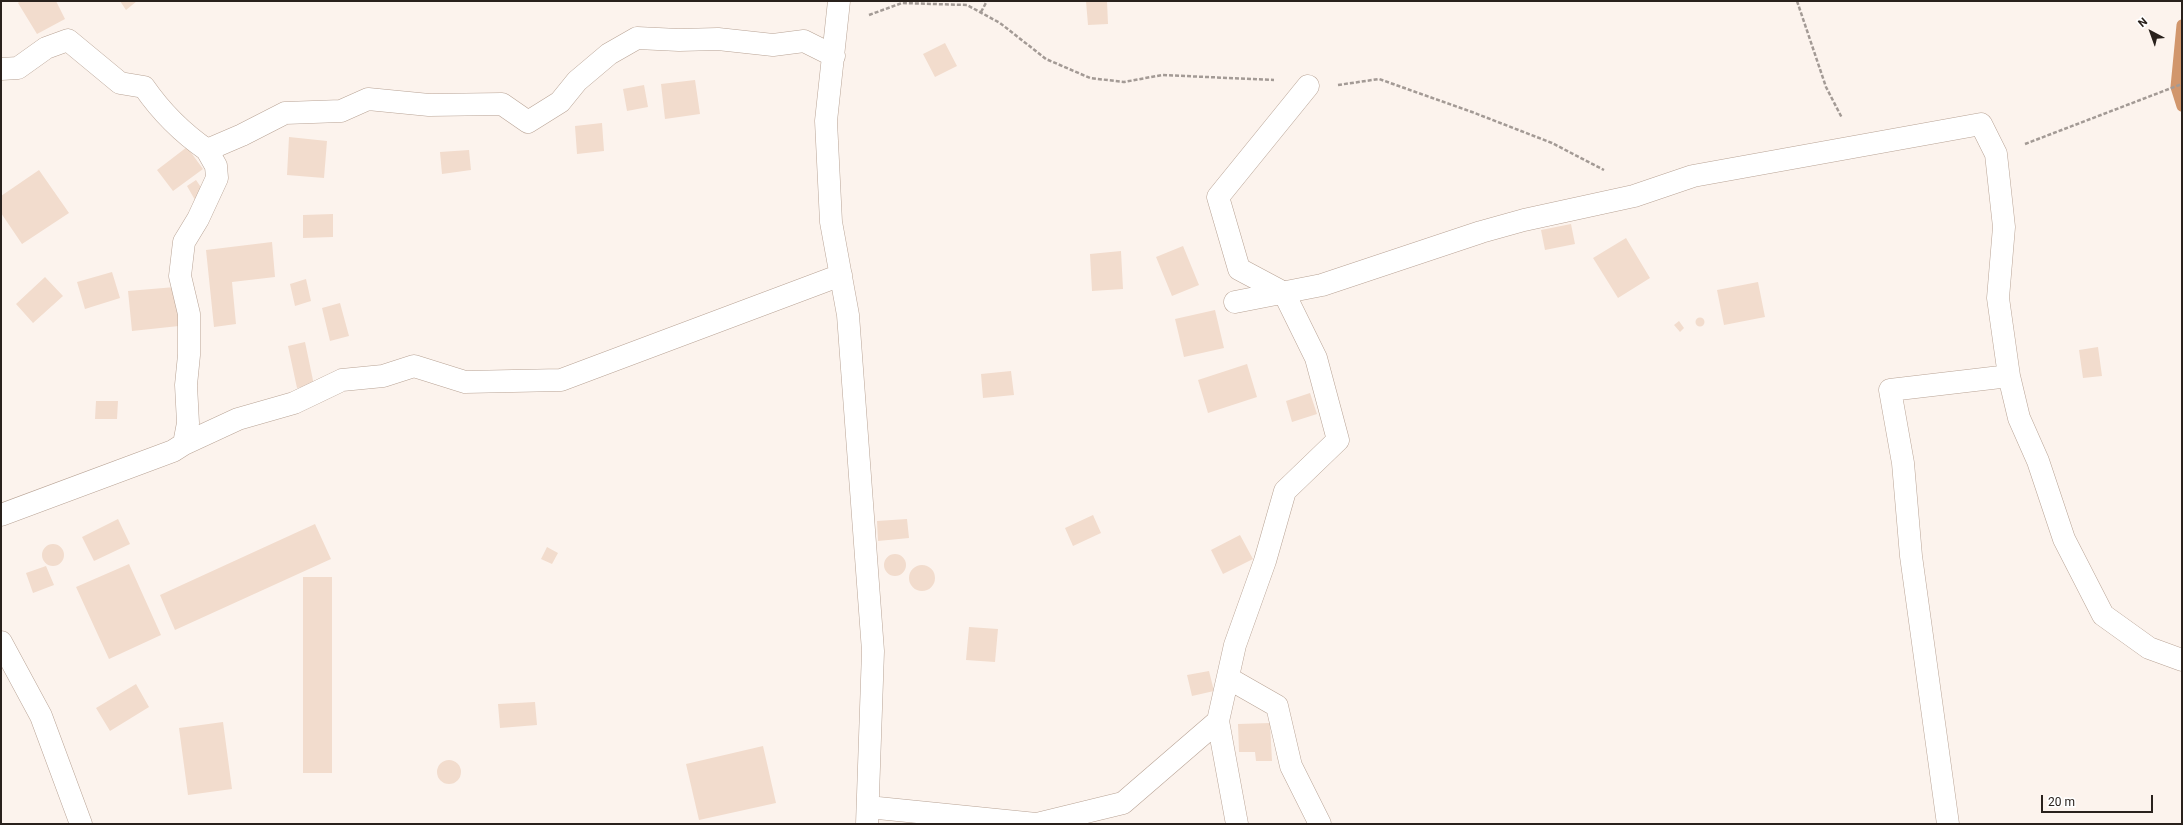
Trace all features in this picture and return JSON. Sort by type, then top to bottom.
[{"type":"street","points":[[839,1],[838,28],[826,121],[831,222],[848,315],[872,651],[867,816],[1036,824],[1123,803],[1218,721]]},
{"type":"street","points":[[207,150],[242,135],[285,113],[341,111],[368,99],[429,105],[502,104],[528,122],[560,102],[578,81],[609,54],[637,38],[679,40],[718,39],[773,45],[804,41],[834,56]]},
{"type":"street","points":[[1,69],[18,68],[46,48],[68,40],[120,83],[144,87],[159,109],[183,134],[207,150],[216,166],[217,178],[198,219],[184,242],[180,276],[189,314],[189,354],[186,385],[188,423],[184,444]]},
{"type":"street","points":[[1236,824],[1218,721],[1235,645],[1265,561],[1285,491],[1338,440],[1316,358],[1284,293],[1239,270],[1218,197],[1308,86]]},
{"type":"street","points":[[1235,302],[1322,285],[1481,232],[1524,220],[1634,196],[1693,176],[1981,124],[1996,154],[2004,227],[1998,298],[2009,376],[2018,418],[2038,460],[2064,539],[2103,615],[2149,648],[2182,660]]},
{"type":"street","points":[[1,515],[173,451],[184,444],[238,419],[294,403],[342,380],[383,376],[414,366],[464,382],[561,380],[841,275]]},
{"type":"street","points":[[1948,824],[1911,556],[1903,463],[1890,390],[2009,376]]},
{"type":"street","points":[[1,642],[8,669],[41,716],[81,824]]},
{"type":"street","points":[[1228,678],[1277,706],[1291,766],[1320,824]]},
{"type":"path","points":[[981,12],[987,1]]},
{"type":"path","points":[[1797,1],[1826,87],[1858,147]]},
{"type":"path","points":[[838,28],[902,3],[967,5],[1000,23],[1046,59],[1090,78],[1124,82],[1162,75],[1265,78],[1321,88],[1379,79],[1472,112],[1552,144],[1604,170],[1634,196]]},
{"type":"path","points":[[1996,154],[2182,84]]},
{"type":"building","points":[[20,1],[56,1],[65,19],[37,34],[18,3]]},
{"type":"building","points":[[120,1],[137,1],[126,10]]},
{"type":"building","points":[[1086,1],[1107,1],[1108,24],[1088,25]]},
{"type":"building","points":[[945,43],[957,66],[935,77],[923,54]]},
{"type":"building","points":[[695,80],[700,114],[665,119],[661,84]]},
{"type":"building","points":[[644,85],[648,107],[627,111],[623,89]]},
{"type":"building","points":[[602,123],[604,151],[577,154],[575,126]]},
{"type":"building","points":[[289,137],[327,141],[324,178],[287,175]]},
{"type":"building","points":[[187,147],[203,169],[173,191],[157,170]]},
{"type":"building","points":[[469,150],[471,170],[442,174],[440,152]]},
{"type":"building","points":[[39,170],[69,213],[22,244],[1,213],[1,196]]},
{"type":"building","points":[[196,180],[205,193],[195,200],[187,186]]},
{"type":"building","points":[[333,214],[333,237],[303,238],[303,215]]},
{"type":"building","points":[[1571,224],[1575,244],[1545,250],[1541,230]]},
{"type":"building","points":[[1626,238],[1650,278],[1618,298],[1593,258]]},
{"type":"building","points":[[272,242],[275,277],[232,282],[236,324],[214,327],[206,250]]},
{"type":"building","points":[[1183,246],[1199,285],[1172,296],[1156,257]]},
{"type":"building","points":[[1121,251],[1123,289],[1092,291],[1090,254]]},
{"type":"building","points":[[112,272],[120,298],[85,309],[77,282]]},
{"type":"building","points":[[45,277],[63,296],[33,323],[16,304]]},
{"type":"building","points":[[306,279],[311,301],[295,306],[290,284]]},
{"type":"building","points":[[1758,282],[1765,317],[1724,325],[1717,290]]},
{"type":"building","points":[[175,287],[179,326],[132,331],[128,291]]},
{"type":"building","points":[[340,303],[349,336],[330,341],[322,308]]},
{"type":"building","points":[[1215,310],[1224,348],[1184,357],[1175,319]]},
{"type":"building","points":[[1698,318],[1702,318],[1704,322],[1702,326],[1698,326],[1696,324],[1696,320]]},
{"type":"building","points":[[1679,321],[1684,328],[1680,332],[1674,325]]},
{"type":"building","points":[[305,342],[314,385],[297,388],[288,346]]},
{"type":"building","points":[[2098,347],[2102,376],[2083,378],[2079,350]]},
{"type":"building","points":[[1247,364],[1257,397],[1208,413],[1198,380]]},
{"type":"building","points":[[1011,371],[1014,395],[983,398],[981,374]]},
{"type":"building","points":[[1310,393],[1317,414],[1292,422],[1286,401]]},
{"type":"building","points":[[96,401],[118,401],[117,419],[95,419]]},
{"type":"building","points":[[1093,515],[1101,533],[1073,546],[1065,528]]},
{"type":"building","points":[[118,519],[130,544],[94,561],[82,537]]},
{"type":"building","points":[[907,519],[909,538],[878,541],[877,521]]},
{"type":"building","points":[[315,524],[331,559],[175,630],[160,595]]},
{"type":"building","points":[[1240,535],[1253,559],[1223,574],[1211,550]]},
{"type":"building","points":[[49,544],[57,544],[64,551],[64,559],[57,566],[49,566],[42,559],[42,551]]},
{"type":"building","points":[[547,547],[558,553],[552,564],[541,559]]},
{"type":"building","points":[[895,554],[903,557],[906,565],[903,573],[895,576],[887,573],[884,565],[887,557]]},
{"type":"building","points":[[129,564],[161,635],[109,659],[76,587]]},
{"type":"building","points":[[922,565],[931,569],[935,578],[931,587],[922,591],[913,587],[909,578],[913,569]]},
{"type":"building","points":[[46,566],[54,585],[33,593],[26,573]]},
{"type":"building","points":[[303,577],[332,577],[332,773],[303,773]]},
{"type":"building","points":[[969,627],[998,629],[995,662],[966,660]]},
{"type":"building","points":[[1209,671],[1214,691],[1192,696],[1187,675]]},
{"type":"building","points":[[136,684],[149,707],[110,731],[96,708]]},
{"type":"building","points":[[535,702],[537,725],[500,728],[498,704]]},
{"type":"building","points":[[223,722],[232,789],[188,795],[179,728]]},
{"type":"building","points":[[1270,723],[1272,761],[1256,761],[1255,752],[1239,752],[1238,724]]},
{"type":"building","points":[[763,746],[776,803],[699,820],[686,764]]},
{"type":"building","points":[[449,760],[458,763],[461,772],[458,781],[449,784],[440,781],[437,772],[440,763]]},
{"type":"waterway","points":[[2182,25],[2176,87],[2182,106]]}]
